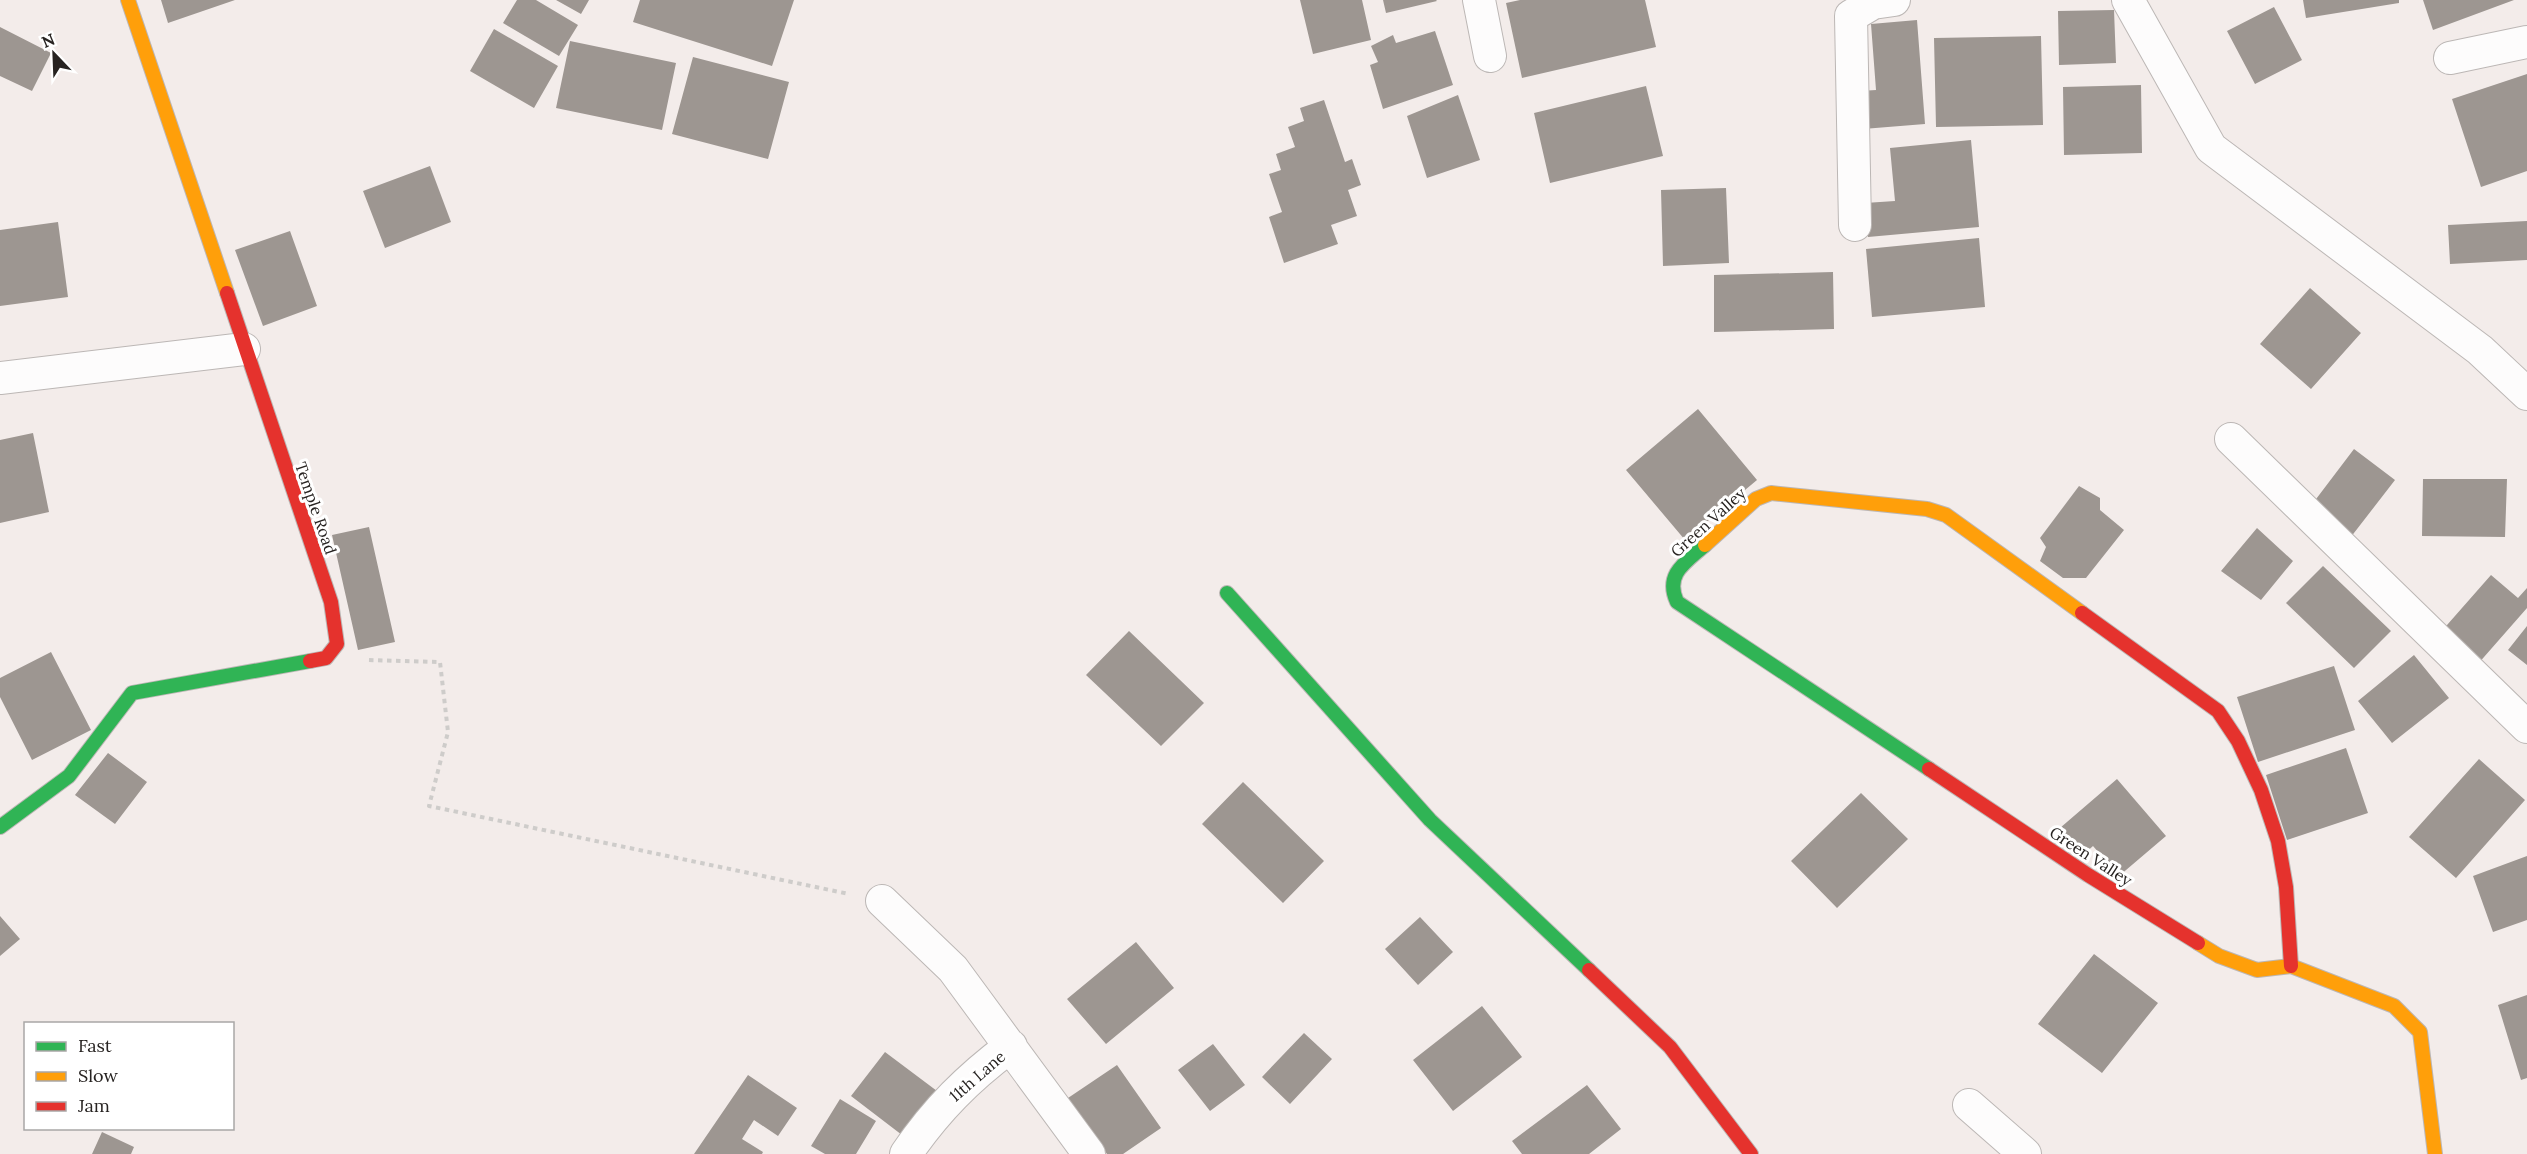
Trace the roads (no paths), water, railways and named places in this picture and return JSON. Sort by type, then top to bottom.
[{"type":"street","name":"Temple Road","points":[[0,827],[69,776],[132,693],[326,658],[338,644],[331,602],[128,0]]},
{"type":"street","points":[[1479,0],[1490,56]]},
{"type":"street","points":[[1855,225],[1851,16],[1873,3],[1894,0]]},
{"type":"street","points":[[2128,0],[2211,148],[2480,350],[2527,394]]},
{"type":"street","points":[[2451,58],[2527,42]]},
{"type":"street","points":[[0,378],[244,349]]},
{"type":"street","points":[[2231,439],[2527,727]]},
{"type":"street","name":"Green Valley","points":[[2291,966],[2286,892],[2278,841],[2259,786],[2239,740],[2218,711],[1946,515],[1927,509],[1771,493],[1756,499],[1682,566],[1673,578],[1670,588],[1677,602],[2088,875],[2219,956],[2257,970],[2291,966],[2394,1006],[2420,1032],[2435,1154]]},
{"type":"street","points":[[1227,593],[1430,820],[1670,1047],[1751,1154]]},
{"type":"street","points":[[882,901],[953,969],[1011,1046]]},
{"type":"street","name":"11th Lane","points":[[906,1154],[928,1121],[972,1076],[1011,1046],[1089,1154]]},
{"type":"street","points":[[1969,1105],[2025,1154]]}]
